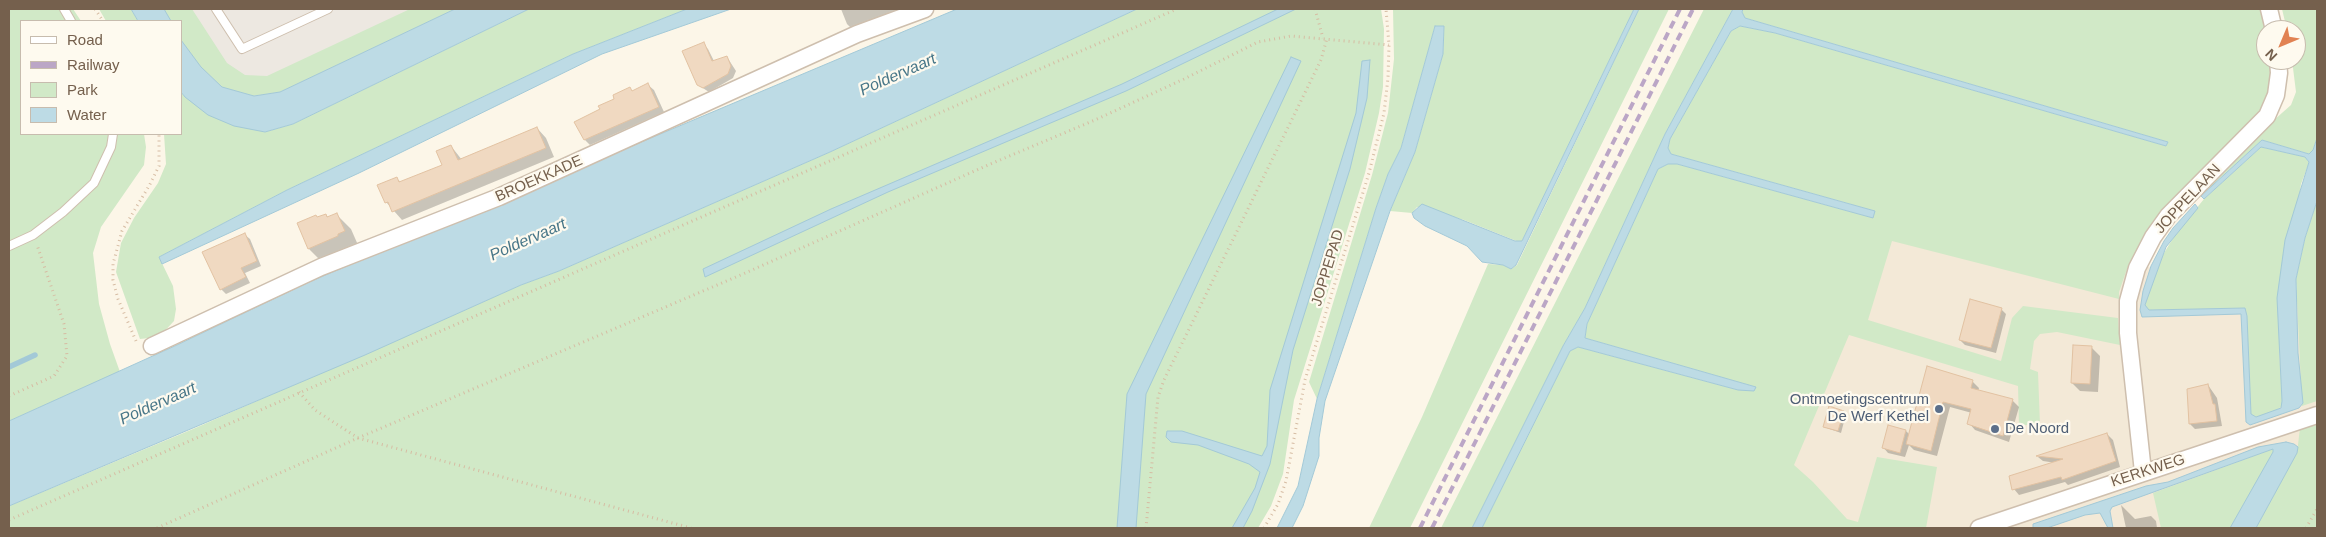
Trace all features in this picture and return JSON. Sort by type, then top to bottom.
[{"type":"street","name":"BROEKKADE","points":[[152,346],[321,267],[499,197],[857,34],[925,9]]},
{"type":"street","name":"JOPPELAAN","points":[[2143,472],[2128,333],[2128,301],[2137,268],[2153,237],[2168,216],[2267,116],[2276,95],[2277,70]]},
{"type":"street","name":"KERKWEG","points":[[1979,528],[2317,415]]},
{"type":"lane","points":[[64,9],[70,20]]},
{"type":"lane","points":[[216,9],[242,49],[328,9]]},
{"type":"lane","points":[[9,246],[33,235],[64,212],[94,183],[111,147],[113,135]]},
{"type":"path","points":[[95,9],[102,20]]},
{"type":"path","points":[[9,520],[1177,9]]},
{"type":"path","points":[[1146,528],[1158,396],[1164,380],[1321,60],[1325,38],[1315,9]]},
{"type":"path","name":"JOPPEPAD","points":[[1264,528],[1278,504],[1286,481],[1298,407],[1305,380],[1369,173],[1384,113],[1389,45],[1386,9]]},
{"type":"path","points":[[157,528],[358,438],[743,274],[979,169],[1095,120],[1258,42],[1291,36],[1389,45]]},
{"type":"path","points":[[152,346],[139,347],[118,299],[113,280],[113,264],[122,231],[150,186],[159,166],[160,135]]},
{"type":"path","points":[[9,396],[54,376],[67,356],[64,324],[33,235]]},
{"type":"path","points":[[299,392],[315,410],[358,438],[691,528]]},
{"type":"path","points":[[2306,528],[2317,509]]},
{"type":"shaded area","points":[[155,9],[456,9],[224,135],[182,59],[182,20],[161,20]]},
{"type":"shaded area","points":[[1856,196],[2202,280],[2317,292],[2317,528],[1748,528]]},
{"type":"green space","points":[[9,9],[73,9],[80,20],[20,20],[20,135],[144,135],[146,147],[144,165],[101,227],[93,253],[99,304],[120,372],[9,421]]},
{"type":"green space","points":[[99,9],[131,9],[137,20],[105,20]]},
{"type":"green space","points":[[164,9],[192,9],[227,63],[245,75],[267,76],[410,9],[455,9],[280,92],[253,96],[222,87],[201,67],[182,41],[182,20],[170,20]]},
{"type":"green space","points":[[529,9],[687,9],[573,54],[287,190],[159,257],[173,286],[176,309],[174,321],[159,337],[140,339],[116,272],[121,243],[134,218],[158,183],[166,164],[164,135],[182,135],[182,93],[185,97],[265,132],[293,124]]},
{"type":"green space","points":[[1137,9],[1381,9],[1384,29],[1383,87],[1365,173],[1294,400],[1283,474],[1271,506],[1258,528],[9,528],[9,506],[193,429],[830,152]]},
{"type":"green space","points":[[1393,9],[1634,9],[1522,241],[1519,242],[1464,220],[1417,207],[1412,213],[1390,211],[1415,152],[1443,54],[1444,26],[1435,26],[1401,148],[1388,174],[1376,208],[1317,399],[1309,382],[1372,175],[1388,113],[1394,59]]},
{"type":"green space","points":[[1639,9],[1669,9],[1410,528],[1369,528],[1422,417],[1488,264],[1503,265],[1511,269],[1517,265]]},
{"type":"green space","points":[[1704,9],[1733,9],[1665,134],[1585,308],[1563,346],[1472,528],[1441,528]]},
{"type":"green space","points":[[1743,9],[2263,9],[2265,20],[2256,20],[2256,70],[2270,70],[2268,99],[2261,114],[2150,228],[2128,266],[2119,292],[2119,299],[1892,241],[1868,320],[2001,361],[2012,318],[2023,306],[2118,318],[2120,345],[2057,332],[2040,334],[2034,341],[2030,369],[2038,372],[2040,425],[2019,425],[2018,386],[1849,335],[1794,465],[1813,482],[1847,519],[1858,522],[1877,457],[1937,467],[1926,528],[1482,528],[1570,351],[1578,347],[1738,390],[1755,387],[1585,338],[1587,324],[1658,169],[1668,164],[1677,164],[1873,218],[1875,211],[1671,154],[1668,148],[1670,139],[1731,31],[1740,26],[1775,33],[2166,146],[2168,142],[1745,18],[1742,12]]},
{"type":"green space","points":[[2282,9],[2317,9],[2317,138],[2313,150],[2309,154],[2262,140],[2201,196],[2199,194],[2265,128],[2291,105],[2296,92],[2293,70],[2306,70],[2306,20],[2285,20]]},
{"type":"green space","points":[[2261,147],[2306,157],[2309,163],[2301,184],[2279,351],[2283,405],[2277,410],[2256,417],[2251,414],[2247,316],[2245,308],[2149,310],[2145,305],[2161,258],[2175,235],[2204,199]]},
{"type":"green space","points":[[2317,201],[2317,401],[2302,406],[2296,279],[2305,238]]},
{"type":"green space","points":[[2317,423],[2317,528],[2256,528],[2297,453],[2300,428]]},
{"type":"green space","points":[[2273,449],[2274,452],[2230,528],[2161,528],[2153,493]]},
{"type":"water","points":[[131,9],[164,9],[170,20],[137,20]]},
{"type":"water","points":[[455,9],[529,9],[293,124],[265,132],[234,126],[208,115],[185,97],[182,93],[182,41],[201,67],[222,87],[254,96],[280,92]]},
{"type":"water","points":[[687,9],[731,9],[602,54],[359,173],[162,264],[159,257],[287,190],[573,54]]},
{"type":"water","name":"Poldervaart","points":[[957,9],[1137,9],[830,152],[559,271],[521,285],[365,355],[9,506],[9,421],[177,345],[309,282]]},
{"type":"water","points":[[1278,9],[1296,9],[1126,91],[888,192],[705,277],[703,269],[831,209],[1122,84]]},
{"type":"water","points":[[1634,9],[1639,9],[1516,265],[1511,269],[1503,265],[1482,262],[1467,246],[1425,226],[1414,218],[1412,213],[1422,204],[1515,241],[1522,241]]},
{"type":"water","points":[[1733,9],[1743,9],[1742,12],[1745,18],[2168,142],[2166,146],[1775,33],[1740,26],[1731,31],[1670,139],[1668,148],[1671,154],[1875,211],[1873,218],[1677,164],[1668,164],[1658,169],[1587,324],[1585,338],[1756,387],[1754,391],[1738,390],[1578,347],[1570,351],[1482,528],[1472,528],[1563,346],[1585,308],[1665,134]]},
{"type":"water","points":[[1435,26],[1444,26],[1443,54],[1415,152],[1390,211],[1325,401],[1319,438],[1319,456],[1303,506],[1292,528],[1277,528],[1298,486],[1317,399],[1376,208],[1388,174],[1401,148]]},
{"type":"water","points":[[1291,57],[1301,61],[1146,394],[1136,528],[1117,528],[1127,394]]},
{"type":"water","points":[[1370,60],[1367,98],[1350,169],[1293,350],[1270,464],[1252,511],[1243,528],[1232,528],[1255,488],[1260,472],[1249,464],[1198,445],[1171,442],[1166,437],[1167,431],[1182,431],[1262,456],[1267,446],[1270,390],[1356,113],[1362,61]]},
{"type":"water","points":[[2317,138],[2317,201],[2305,238],[2296,279],[2298,353],[2303,403],[2299,408],[2250,425],[2246,422],[2241,314],[2142,317],[2140,310],[2143,291],[2151,266],[2164,241],[2195,204],[2198,208],[2166,247],[2145,305],[2149,310],[2245,308],[2247,316],[2251,414],[2256,417],[2281,408],[2277,298],[2285,240],[2309,162],[2305,157],[2261,147],[2204,199],[2201,196],[2262,140],[2309,154],[2313,150]]},
{"type":"water","points":[[2286,442],[2298,447],[2297,453],[2256,528],[2230,528],[2273,449],[2112,507],[2110,511],[2113,528],[2108,528],[2100,513],[2085,515],[2047,528],[2033,528],[2033,524],[2146,486],[2168,482],[2258,447]]},
{"type":"building","points":[[704,42],[712,61],[727,56],[731,66],[728,74],[703,88],[697,85],[682,51]]},
{"type":"building","points":[[648,83],[659,107],[584,140],[574,122],[600,109],[598,106],[614,99],[613,95],[630,87],[632,91]]},
{"type":"building","points":[[537,127],[546,148],[392,212],[388,202],[385,203],[377,185],[397,177],[399,182],[442,165],[436,151],[451,145],[458,160]]},
{"type":"building","points":[[337,213],[345,231],[308,249],[297,223],[316,215],[317,217],[326,214],[327,217]]},
{"type":"building","points":[[245,233],[257,261],[241,268],[246,277],[220,290],[202,252]]},
{"type":"building","points":[[1970,299],[2002,308],[1991,348],[1959,340]]},
{"type":"building","points":[[2073,345],[2092,346],[2090,384],[2071,383]]},
{"type":"building","points":[[1927,366],[1973,380],[1971,388],[2013,399],[2003,436],[1967,424],[1971,409],[1943,402],[1931,451],[1906,444]]},
{"type":"building","points":[[2208,384],[2213,404],[2215,404],[2217,421],[2189,424],[2187,389]]},
{"type":"building","points":[[1829,406],[1844,411],[1838,431],[1823,427]]},
{"type":"building","points":[[1888,425],[1906,430],[1900,453],[1882,448]]},
{"type":"building","points":[[2107,433],[2116,461],[2062,480],[2061,477],[2012,490],[2009,476],[2063,459],[2036,456]]},
{"type":"waterway","points":[[9,367],[35,355]]},
{"type":"railway","points":[[1420,528],[1680,9]]},
{"type":"railway","points":[[1432,528],[1693,9]]},
{"type":"place","name":"Ontmoetingscentrum De Werf Kethel","points":[[1939,409]]},
{"type":"place","name":"De Noord","points":[[1995,429]]}]
